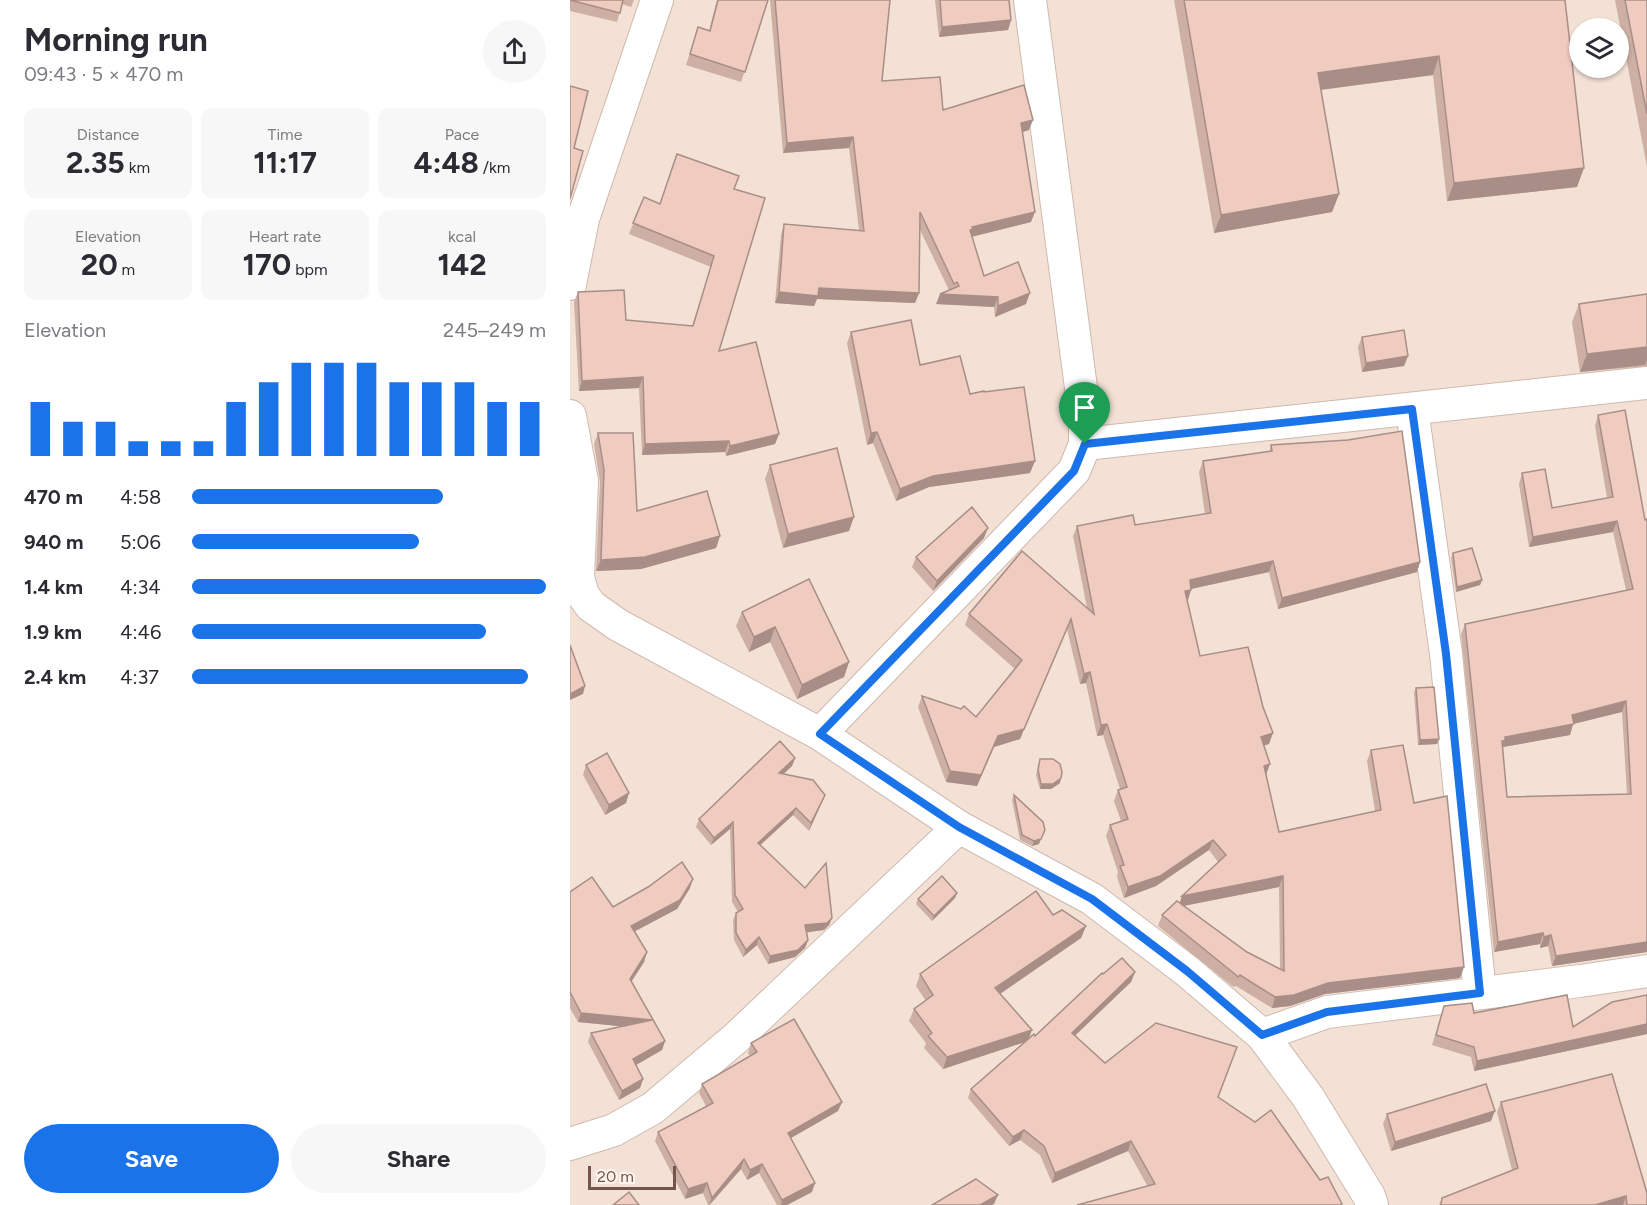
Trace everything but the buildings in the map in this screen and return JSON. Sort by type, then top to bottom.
[{"type":"street","points":[[570,284],[582,219],[657,0]]},
{"type":"street","points":[[820,734],[1074,471],[1085,444],[1085,418],[1030,0]]},
{"type":"street","points":[[1085,444],[1647,383]]},
{"type":"street","points":[[1412,409],[1446,654],[1480,993]]},
{"type":"street","points":[[570,416],[582,481],[578,577],[583,595],[591,606],[618,625],[820,734],[959,827],[1092,899],[1187,971],[1262,1035],[1308,1097],[1369,1196],[1372,1205]]},
{"type":"street","points":[[570,1144],[614,1130],[653,1108],[736,1038],[959,827]]},
{"type":"street","points":[[1262,1035],[1327,1012],[1647,971]]},
{"type":"shaded area","points":[[570,0],[1647,0],[1647,1205],[570,1205]]},
{"type":"route","points":[[1412,409],[1446,654],[1480,993],[1327,1012],[1262,1035],[1187,971],[1092,899],[959,827],[820,734],[1074,471],[1085,444],[1412,409]]}]
